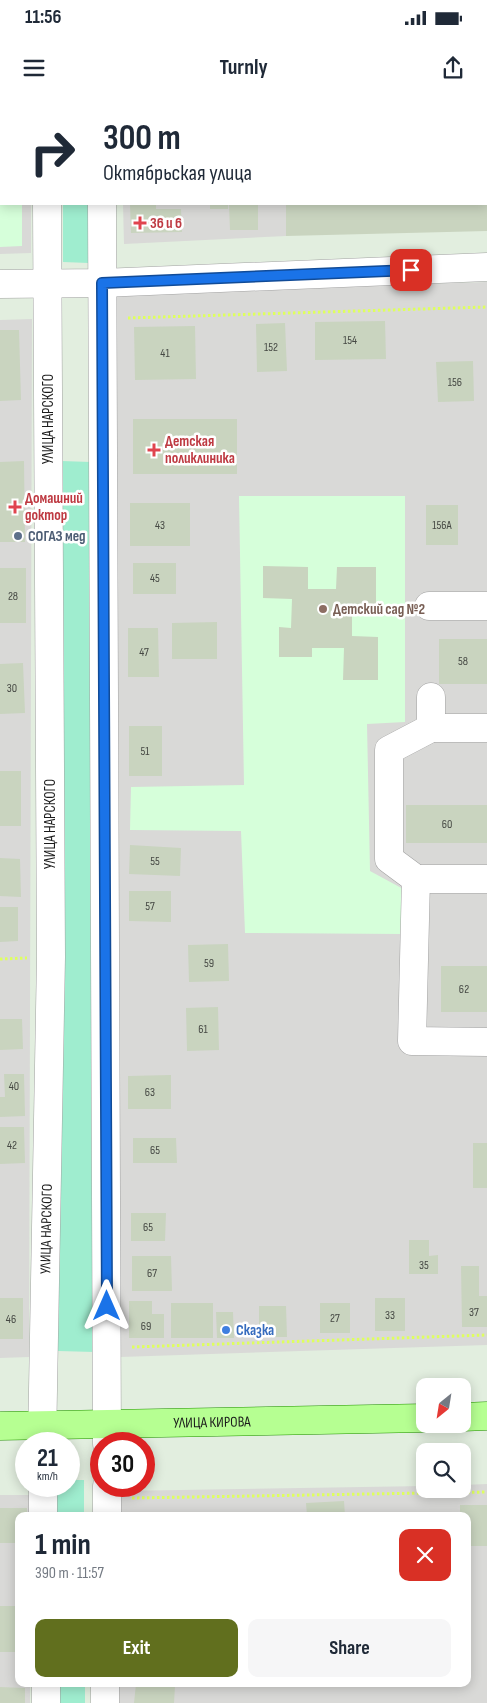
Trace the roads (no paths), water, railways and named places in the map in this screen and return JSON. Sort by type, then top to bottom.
[{"type":"main road","points":[[471,1417],[487,1416]]},
{"type":"main road","name":"УЛИЦА КИРОВА","points":[[147,1432],[416,1418]]},
{"type":"main road","name":"УЛИЦА КИРОВА","points":[[0,1426],[28,1432]]},
{"type":"street","name":"УЛИЦА НАРСКОГО","points":[[42,1432],[51,957],[47,205]]},
{"type":"street","points":[[102,205],[107,1432]]},
{"type":"street","points":[[0,284],[102,283],[487,267]]},
{"type":"street","points":[[429,606],[487,606]]},
{"type":"street","points":[[430,697],[431,728]]},
{"type":"street","points":[[487,728],[431,728],[389,750],[389,859],[416,879],[487,879]]},
{"type":"street","points":[[416,879],[412,1041],[487,1042]]},
{"type":"street","points":[[43,1497],[43,1512]]},
{"type":"street","points":[[46,1687],[46,1703]]},
{"type":"street","points":[[105,1687],[105,1703]]},
{"type":"place","name":"36 и 6","points":[[140,223]]},
{"type":"place","name":"Детская поликлиника","points":[[154,450]]},
{"type":"place","name":"Домашний доктор","points":[[15,507]]},
{"type":"place","name":"СОГАЗ мед","points":[[18,536]]},
{"type":"place","name":"Детский сад №2","points":[[323,609]]},
{"type":"place","name":"Сказка","points":[[226,1330]]}]
